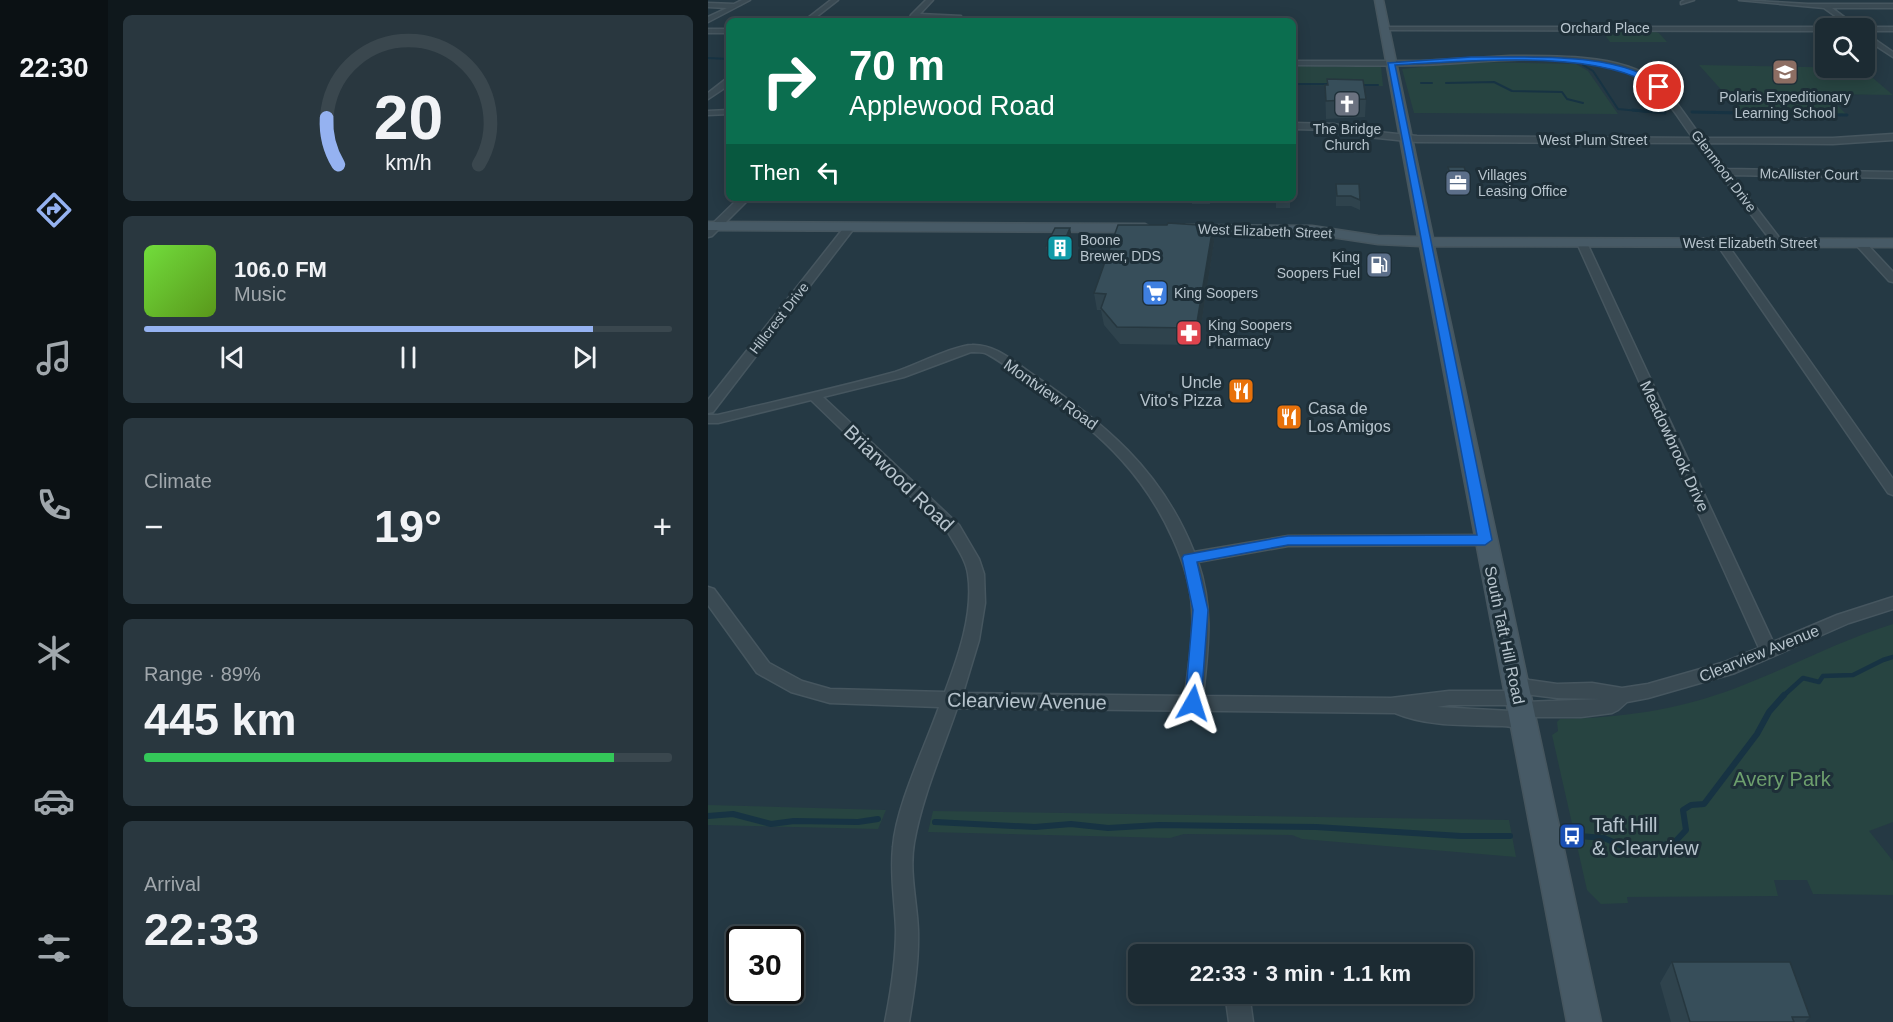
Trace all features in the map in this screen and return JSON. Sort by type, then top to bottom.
[{"type":"main road","name":"South Taft Hill Road","points":[[1379,0],[1485,540],[1584,1022]]},
{"type":"main road","points":[[711,228],[1154,228]]},
{"type":"main road","name":"West Elizabeth Street","points":[[1176,228],[1312,230],[1378,240],[1427,242],[1893,243]]},
{"type":"street","points":[[708,21],[747,0]]},
{"type":"street","points":[[811,18],[835,0]]},
{"type":"street","points":[[912,18],[930,0]]},
{"type":"street","points":[[1683,3],[1691,0]]},
{"type":"street","points":[[1742,0],[1826,6],[1893,6]]},
{"type":"street","points":[[1816,0],[1842,18]]},
{"type":"street","points":[[708,5],[738,6]]},
{"type":"street","points":[[927,18],[958,16]]},
{"type":"street","name":"Orchard Place","points":[[1384,29],[1815,29]]},
{"type":"street","points":[[1875,29],[1893,29]]},
{"type":"street","points":[[708,31],[726,31]]},
{"type":"street","points":[[1875,42],[1893,54]]},
{"type":"street","name":"Glenmoor Drive","points":[[1392,63],[1471,59],[1556,59],[1592,62],[1641,75],[1656,84],[1779,244]]},
{"type":"street","points":[[1296,63],[1392,63]]},
{"type":"street","points":[[708,97],[726,83]]},
{"type":"street","points":[[708,113],[726,112]]},
{"type":"street","name":"West Plum Street","points":[[1296,126],[1334,127],[1368,134],[1406,137],[1849,141],[1893,137]]},
{"type":"street","name":"McAllister Court","points":[[1724,172],[1893,175]]},
{"type":"street","points":[[711,228],[742,201]]},
{"type":"street","name":"Hillcrest Drive","points":[[708,409],[850,227]]},
{"type":"street","name":"Meadowbrook Drive","points":[[1582,243],[1768,649]]},
{"type":"street","points":[[1721,243],[1893,490]]},
{"type":"street","points":[[1861,244],[1893,279]]},
{"type":"street","name":"Montview Road","points":[[708,419],[718,419],[900,374],[970,348],[988,350],[1089,419],[1115,441],[1152,483],[1174,519],[1189,558],[1201,610],[1193,703]]},
{"type":"street","name":"Briarwood Road","points":[[814,396],[954,529],[971,559],[976,574],[977,603],[970,640],[952,700],[912,808],[903,844],[902,877],[907,931],[904,983],[897,1022]]},
{"type":"street","points":[[1189,558],[1288,541],[1485,540]]},
{"type":"street","name":"Clearview Avenue","points":[[708,593],[763,668],[797,687],[830,696],[952,700],[1391,706],[1448,717],[1506,718],[1519,703],[1527,687],[1541,690],[1592,690],[1622,695],[1648,691],[1729,668],[1768,649],[1843,619],[1893,603]]},
{"type":"street","name":"Clearview Avenue","points":[[1519,703],[1581,709],[1612,705],[1622,695]]},
{"type":"street","points":[[1239,1004],[1241,1022]]},
{"type":"green space","points":[[1602,31],[1652,31],[1659,33],[1667,42],[1610,42]]},
{"type":"green space","points":[[1470,62],[1576,64],[1588,71],[1618,114],[1414,113],[1402,69]]},
{"type":"green space","points":[[1699,65],[1815,67],[1815,78],[1873,78],[1893,95],[1826,94],[1846,114],[1742,113]]},
{"type":"green space","points":[[1296,66],[1381,67],[1383,86],[1296,85]]},
{"type":"green space","name":"Avery Park","points":[[1893,624],[1893,822],[1869,831],[1893,861],[1893,895],[1813,894],[1807,880],[1774,880],[1778,896],[1627,897],[1628,903],[1601,904],[1587,890],[1552,735],[1558,731],[1557,722],[1560,719],[1627,715],[1693,702],[1736,688],[1853,638]]},
{"type":"green space","points":[[708,805],[886,810],[878,829],[708,825]]},
{"type":"green space","points":[[933,811],[1509,820],[1516,857],[1302,839],[1292,835],[1184,834],[1170,838],[928,832]]},
{"type":"building","points":[[1327,79],[1363,80],[1366,99],[1326,101]]},
{"type":"building","points":[[1448,167],[1464,167],[1470,183],[1453,183]]},
{"type":"building","points":[[1336,184],[1359,184],[1360,200],[1351,196],[1337,196]]},
{"type":"building","name":"King Soopers","points":[[1168,223],[1213,226],[1196,328],[1117,327],[1101,308],[1106,294],[1094,293],[1118,225],[1167,225]]},
{"type":"building","points":[[1055,228],[1070,228],[1062,246],[1046,246]]},
{"type":"building","points":[[1672,962],[1790,962],[1810,1017],[1792,1017],[1794,1022],[1690,1022]]},
{"type":"waterway","points":[[708,58],[726,59]]},
{"type":"waterway","points":[[1583,65],[1593,71],[1618,109],[1650,112]]},
{"type":"waterway","points":[[1446,83],[1494,82],[1512,91],[1562,92],[1567,99],[1583,103]]},
{"type":"waterway","points":[[1421,83],[1432,83]]},
{"type":"waterway","points":[[1296,84],[1332,84]]},
{"type":"waterway","points":[[1359,85],[1378,85]]},
{"type":"waterway","points":[[1633,110],[1665,113]]},
{"type":"waterway","points":[[1692,112],[1847,115]]},
{"type":"waterway","points":[[1783,696],[1803,678],[1819,682],[1823,676],[1853,675],[1893,657]]},
{"type":"waterway","points":[[1579,836],[1604,838],[1627,848],[1673,844],[1686,830],[1683,810],[1691,805],[1704,804],[1757,734],[1769,712],[1783,696]]},
{"type":"waterway","points":[[708,816],[733,814],[771,824],[794,821],[858,822],[878,819]]},
{"type":"waterway","points":[[935,822],[1035,827],[1071,824],[1108,828],[1159,825],[1316,827],[1461,836],[1510,836]]},
{"type":"place","name":"Polaris Expeditionary Learning School","points":[[1785,72]]},
{"type":"place","name":"The Bridge Church","points":[[1347,104]]},
{"type":"place","name":"Villages Leasing Office","points":[[1458,183]]},
{"type":"place","name":"Boone Brewer, DDS","points":[[1060,248]]},
{"type":"place","name":"King Soopers Fuel","points":[[1379,265]]},
{"type":"place","name":"King Soopers","points":[[1155,293]]},
{"type":"place","name":"King Soopers Pharmacy","points":[[1189,333]]},
{"type":"place","name":"Uncle Vito's Pizza","points":[[1241,391]]},
{"type":"place","name":"Casa de Los Amigos","points":[[1289,417]]},
{"type":"place","name":"Taft Hill & Clearview","points":[[1572,836]]},
{"type":"route","points":[[1193,703],[1201,610],[1189,558],[1288,541],[1322,539],[1485,540],[1392,63],[1471,59],[1581,61],[1627,70],[1652,81],[1659,87]]}]
